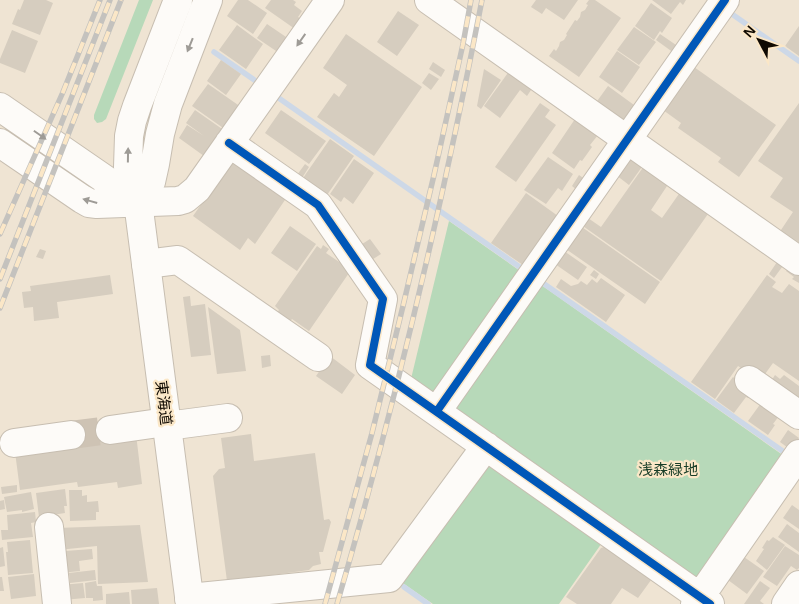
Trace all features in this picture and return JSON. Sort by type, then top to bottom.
[{"type":"main road","name":"東海道","points":[[178,0],[132,121],[129,136],[128,167],[130,182],[138,202],[189,601]]},
{"type":"main road","points":[[138,202],[151,182],[168,104],[208,0]]},
{"type":"main road","points":[[0,143],[89,203],[178,201],[185,198],[196,189],[330,0]]},
{"type":"main road","points":[[429,0],[799,261]]},
{"type":"main road","points":[[436,411],[725,0]]},
{"type":"main road","points":[[0,107],[138,202]]},
{"type":"main road","points":[[229,143],[318,205],[383,299],[370,364],[702,602],[799,454]]},
{"type":"main road","points":[[146,264],[178,260],[318,357]]},
{"type":"main road","points":[[749,380],[799,415]]},
{"type":"main road","points":[[110,430],[228,418]]},
{"type":"main road","points":[[14,443],[71,435]]},
{"type":"main road","points":[[189,601],[389,578],[486,446]]},
{"type":"main road","points":[[49,527],[57,604]]},
{"type":"main road","points":[[786,604],[799,585]]},
{"type":"green space","points":[[139,0],[153,0],[106,119],[97,123],[94,115]]},
{"type":"green space","points":[[449,221],[523,273],[438,395],[410,383]]},
{"type":"green space","name":"浅森緑地","points":[[537,282],[787,458],[704,576],[689,579],[452,412]]},
{"type":"green space","points":[[487,457],[604,540],[559,604],[433,604],[397,579]]},
{"type":"building","points":[[24,0],[46,0],[53,3],[40,35],[12,24]]},
{"type":"building","points":[[238,0],[248,0],[267,13],[253,34],[227,16]]},
{"type":"building","points":[[271,0],[293,0],[296,2],[294,5],[302,11],[298,17],[301,19],[295,29],[265,8]]},
{"type":"building","points":[[536,0],[578,0],[564,20],[546,8],[542,14],[531,7]]},
{"type":"building","points":[[589,0],[595,0],[621,18],[579,77],[549,56],[554,49],[556,51],[560,42],[564,40],[575,20],[577,21],[581,12],[585,10]]},
{"type":"building","points":[[652,0],[686,0],[683,5],[680,2],[671,14]]},
{"type":"building","points":[[651,3],[672,18],[662,33],[660,31],[654,40],[635,26]]},
{"type":"building","points":[[398,11],[419,25],[397,56],[377,42]]},
{"type":"building","points":[[267,24],[289,39],[279,53],[257,38]]},
{"type":"building","points":[[237,25],[263,44],[246,69],[219,50]]},
{"type":"building","points":[[799,26],[799,56],[785,46]]},
{"type":"building","points":[[634,27],[656,42],[639,65],[617,50]]},
{"type":"building","points":[[12,30],[38,41],[25,73],[0,63]]},
{"type":"building","points":[[346,34],[422,87],[374,156],[317,117],[334,93],[339,97],[347,85],[323,68]]},
{"type":"building","points":[[660,34],[679,47],[674,53],[656,40]]},
{"type":"building","points":[[617,51],[640,67],[622,93],[599,77]]},
{"type":"building","points":[[221,60],[241,74],[226,95],[207,81]]},
{"type":"building","points":[[433,62],[445,70],[441,77],[429,69]]},
{"type":"building","points":[[694,67],[776,125],[739,177],[718,162],[721,158],[678,128],[681,123],[663,110]]},
{"type":"building","points":[[484,69],[501,80],[481,109],[477,106]]},
{"type":"building","points":[[510,70],[533,87],[527,96],[520,90],[500,118],[484,106]]},
{"type":"building","points":[[429,73],[439,79],[431,90],[422,83]]},
{"type":"building","points":[[208,84],[241,107],[226,130],[192,106]]},
{"type":"building","points":[[608,86],[634,105],[621,123],[595,104]]},
{"type":"building","points":[[540,103],[550,110],[545,117],[556,125],[516,182],[495,167]]},
{"type":"building","points":[[799,103],[799,247],[779,233],[793,212],[770,197],[783,178],[758,161]]},
{"type":"building","points":[[195,110],[225,131],[204,156],[179,138],[187,125],[204,136],[186,123]]},
{"type":"building","points":[[281,110],[326,141],[309,164],[265,133]]},
{"type":"building","points":[[575,119],[598,135],[590,145],[592,147],[574,169],[552,153]]},
{"type":"building","points":[[330,139],[354,156],[327,195],[303,178]]},
{"type":"building","points":[[548,157],[573,174],[562,191],[558,188],[546,204],[524,190]]},
{"type":"building","points":[[633,157],[644,164],[629,185],[616,175],[627,158]]},
{"type":"building","points":[[233,159],[287,197],[255,244],[248,238],[240,250],[193,216]]},
{"type":"building","points":[[354,159],[374,173],[353,204],[344,197],[341,202],[330,194]]},
{"type":"building","points":[[305,164],[309,167],[302,178],[297,175]]},
{"type":"building","points":[[644,166],[669,183],[651,210],[662,218],[681,191],[710,211],[661,281],[580,224],[585,216],[601,227]]},
{"type":"building","points":[[579,175],[586,180],[578,191],[572,186]]},
{"type":"building","points":[[526,193],[558,216],[523,265],[491,243]]},
{"type":"building","points":[[579,225],[660,282],[645,304],[563,247]]},
{"type":"building","points":[[290,226],[316,244],[297,271],[271,253]]},
{"type":"building","points":[[370,239],[381,254],[370,261],[359,246]]},
{"type":"building","points":[[323,245],[329,249],[326,253],[351,270],[309,331],[292,319],[288,324],[275,315],[279,310],[275,306],[317,246],[321,249]]},
{"type":"building","points":[[40,249],[46,251],[43,259],[36,257]]},
{"type":"building","points":[[564,251],[587,267],[578,280],[555,264]]},
{"type":"building","points":[[779,259],[785,263],[774,278],[769,274]]},
{"type":"building","points":[[789,267],[799,273],[799,283],[792,279],[794,277],[786,271]]},
{"type":"building","points":[[594,270],[599,274],[596,279],[590,275]]},
{"type":"building","points":[[110,275],[113,294],[57,302],[59,318],[34,321],[33,307],[24,308],[22,292],[31,291],[30,286]]},
{"type":"building","points":[[767,275],[776,282],[772,287],[782,293],[789,284],[799,291],[799,381],[773,363],[760,381],[738,366],[715,399],[691,382]]},
{"type":"building","points":[[601,278],[625,295],[606,322],[556,287],[561,279],[571,286],[581,281],[587,285],[592,279],[597,283]]},
{"type":"building","points":[[190,296],[191,306],[205,304],[211,355],[191,357],[183,297]]},
{"type":"building","points":[[208,307],[240,330],[246,371],[217,374]]},
{"type":"building","points":[[270,355],[271,366],[262,368],[261,356]]},
{"type":"building","points":[[330,356],[355,375],[342,394],[316,376]]},
{"type":"building","points":[[775,375],[780,379],[784,375],[799,386],[799,403],[768,386]]},
{"type":"building","points":[[733,377],[753,392],[748,398],[746,397],[734,413],[716,400]]},
{"type":"building","points":[[764,399],[782,412],[768,435],[748,421]]},
{"type":"building","points":[[109,420],[136,434],[142,484],[118,488],[117,482],[78,487],[77,482],[20,490],[15,452],[70,425]]},
{"type":"building","points":[[788,430],[799,438],[791,450],[780,442]]},
{"type":"building","points":[[251,434],[254,461],[315,453],[324,520],[329,519],[331,522],[323,552],[319,552],[321,564],[313,566],[309,570],[227,581],[213,476],[219,469],[225,468],[221,438]]},
{"type":"building","points":[[17,485],[17,492],[2,494],[1,487]]},
{"type":"building","points":[[65,489],[67,506],[64,506],[65,513],[39,517],[36,493]]},
{"type":"building","points":[[69,490],[82,490],[82,496],[87,495],[87,502],[98,501],[99,512],[96,512],[96,520],[70,521]]},
{"type":"building","points":[[31,492],[34,509],[22,512],[22,510],[7,512],[4,497]]},
{"type":"building","points":[[4,500],[5,509],[0,510],[0,501]]},
{"type":"building","points":[[792,505],[799,510],[799,529],[783,518]]},
{"type":"building","points":[[35,512],[36,522],[31,523],[33,537],[2,540],[1,530],[8,530],[7,515]]},
{"type":"building","points":[[787,524],[799,533],[799,552],[778,537]]},
{"type":"building","points":[[140,525],[148,582],[98,584],[97,546],[58,550],[57,528]]},
{"type":"building","points":[[773,537],[785,545],[767,570],[756,561],[764,549],[762,548],[767,540],[769,541]]},
{"type":"building","points":[[30,540],[33,573],[8,575],[7,542]]},
{"type":"building","points":[[610,545],[654,576],[638,598],[622,588],[611,604],[577,604],[566,597],[601,548]]},
{"type":"building","points":[[785,546],[799,555],[799,568],[797,570],[791,566],[777,586],[763,577]]},
{"type":"building","points":[[3,547],[5,566],[0,567],[0,548]]},
{"type":"building","points":[[92,549],[93,559],[79,561],[80,571],[61,573],[60,557],[66,557],[65,551]]},
{"type":"building","points":[[744,557],[764,571],[747,594],[728,580]]},
{"type":"building","points":[[95,570],[96,580],[70,583],[69,573]]},
{"type":"building","points":[[34,574],[36,596],[11,599],[8,577]]},
{"type":"building","points":[[0,577],[2,577],[4,591],[0,591]]},
{"type":"building","points":[[96,581],[97,586],[102,586],[103,600],[93,601],[93,598],[86,598],[85,583]]},
{"type":"building","points":[[760,581],[770,588],[760,601],[764,604],[744,604]]},
{"type":"building","points":[[83,583],[85,598],[63,600],[61,585]]},
{"type":"building","points":[[157,588],[159,604],[132,604],[131,590]]},
{"type":"building","points":[[129,592],[130,604],[106,604],[106,594]]},
{"type":"waterway","points":[[729,12],[799,61]]},
{"type":"waterway","points":[[214,52],[260,84]]},
{"type":"waterway","points":[[273,94],[524,270]]},
{"type":"waterway","points":[[540,281],[784,452]]},
{"type":"waterway","points":[[404,587],[428,604]]},
{"type":"tunnel","points":[[71,435],[110,430]]},
{"type":"railway","points":[[0,234],[63,92],[100,0]]},
{"type":"railway","points":[[0,279],[110,0]]},
{"type":"railway","points":[[0,308],[121,0]]},
{"type":"railway","points":[[325,604],[372,433],[403,306],[434,175],[471,0]]},
{"type":"railway","points":[[337,604],[379,454],[417,304],[482,0]]},
{"type":"cycle path","points":[[437,411],[725,0]]},
{"type":"cycle path","points":[[229,143],[318,205],[383,299],[370,365],[710,604]]}]
